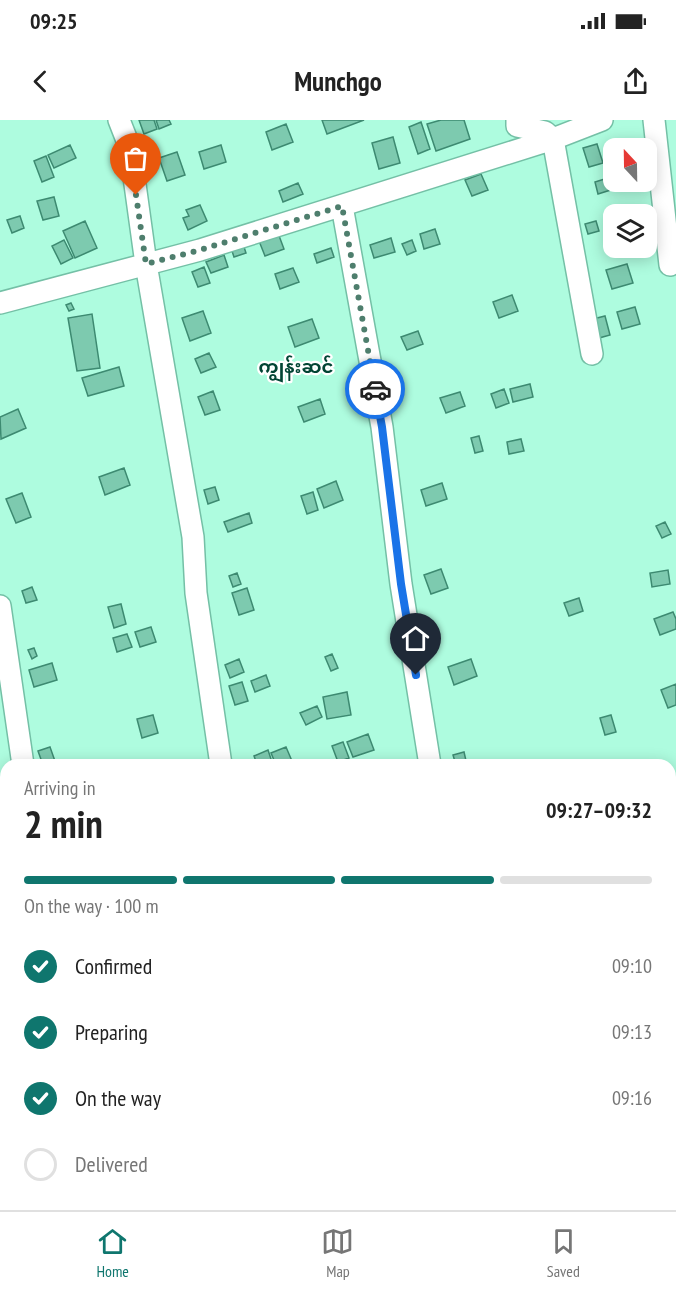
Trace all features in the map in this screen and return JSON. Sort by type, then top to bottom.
[{"type":"street","points":[[120,120],[130,148],[146,264],[193,537],[196,593],[220,759]]},
{"type":"street","points":[[517,120],[517,126],[545,132],[553,139],[592,354]]},
{"type":"street","points":[[0,303],[200,250],[553,139],[602,120]]},
{"type":"street","points":[[654,120],[670,265]]},
{"type":"street","points":[[342,206],[382,427],[401,584],[429,759]]},
{"type":"street","points":[[0,606],[21,759]]},
{"type":"building","points":[[139,120],[154,120],[157,129],[144,134]]},
{"type":"building","points":[[156,120],[169,120],[171,124],[159,129]]},
{"type":"building","points":[[322,120],[364,120],[327,134]]},
{"type":"building","points":[[441,120],[464,120],[470,139],[436,151],[427,124]]},
{"type":"building","points":[[421,122],[430,149],[418,154],[409,127]]},
{"type":"building","points":[[286,124],[293,142],[272,150],[266,132]]},
{"type":"building","points":[[393,137],[400,163],[379,169],[372,143]]},
{"type":"building","points":[[597,144],[603,163],[589,167],[583,148]]},
{"type":"building","points":[[70,145],[76,158],[54,168],[48,155]]},
{"type":"building","points":[[221,145],[226,162],[204,169],[199,152]]},
{"type":"building","points":[[177,152],[185,175],[167,181],[159,158]]},
{"type":"building","points":[[46,156],[54,177],[42,182],[34,161]]},
{"type":"building","points":[[481,174],[488,190],[472,196],[465,180]]},
{"type":"building","points":[[603,179],[604,192],[598,194],[595,182]]},
{"type":"building","points":[[298,183],[303,194],[283,202],[279,191]]},
{"type":"building","points":[[54,197],[59,216],[43,220],[37,201]]},
{"type":"building","points":[[200,205],[207,221],[188,230],[183,218],[189,216],[186,210]]},
{"type":"building","points":[[20,216],[24,228],[12,233],[7,220]]},
{"type":"building","points":[[85,221],[97,248],[75,258],[63,231]]},
{"type":"building","points":[[596,221],[599,231],[588,234],[585,224]]},
{"type":"building","points":[[435,229],[440,244],[424,249],[420,234]]},
{"type":"building","points":[[278,233],[284,249],[265,256],[259,241]]},
{"type":"building","points":[[391,238],[395,252],[374,258],[370,245]]},
{"type":"building","points":[[64,240],[73,258],[61,264],[52,246]]},
{"type":"building","points":[[412,240],[416,251],[407,255],[402,244]]},
{"type":"building","points":[[242,241],[246,253],[234,257],[230,245]]},
{"type":"building","points":[[331,248],[334,257],[317,263],[314,254]]},
{"type":"building","points":[[224,255],[228,267],[211,273],[206,262]]},
{"type":"building","points":[[627,264],[633,283],[612,289],[606,270]]},
{"type":"building","points":[[204,267],[210,283],[198,287],[192,272]]},
{"type":"building","points":[[293,268],[299,282],[280,289],[275,274]]},
{"type":"building","points":[[512,295],[518,311],[499,318],[493,302]]},
{"type":"building","points":[[71,303],[74,309],[69,311],[66,305]]},
{"type":"building","points":[[635,307],[640,324],[622,329],[617,312]]},
{"type":"building","points":[[203,311],[211,333],[190,341],[182,318]]},
{"type":"building","points":[[92,314],[100,368],[77,371],[68,318]]},
{"type":"building","points":[[605,316],[610,335],[599,338],[593,319]]},
{"type":"building","points":[[312,319],[319,338],[295,347],[288,327]]},
{"type":"building","points":[[418,331],[423,344],[407,350],[401,337]]},
{"type":"building","points":[[209,353],[216,367],[201,373],[195,359]]},
{"type":"building","points":[[119,367],[124,386],[88,396],[82,378]]},
{"type":"building","points":[[530,384],[533,397],[513,402],[510,389]]},
{"type":"building","points":[[504,389],[509,403],[496,408],[491,394]]},
{"type":"building","points":[[213,391],[220,410],[205,415],[198,397]]},
{"type":"building","points":[[460,392],[465,406],[446,413],[440,398]]},
{"type":"building","points":[[320,399],[325,414],[304,422],[298,407]]},
{"type":"building","points":[[18,409],[26,428],[1,439],[0,417]]},
{"type":"building","points":[[479,436],[483,451],[475,453],[471,438]]},
{"type":"building","points":[[521,439],[524,451],[509,454],[507,442]]},
{"type":"building","points":[[124,468],[130,485],[105,495],[99,477]]},
{"type":"building","points":[[336,481],[343,500],[324,508],[317,489]]},
{"type":"building","points":[[442,483],[447,499],[426,506],[421,490]]},
{"type":"building","points":[[215,487],[219,500],[208,504],[204,490]]},
{"type":"building","points":[[313,492],[318,510],[307,514],[301,496]]},
{"type":"building","points":[[22,493],[31,517],[16,523],[6,499]]},
{"type":"building","points":[[249,513],[252,523],[228,532],[224,522]]},
{"type":"building","points":[[665,522],[671,534],[662,538],[656,526]]},
{"type":"building","points":[[441,569],[448,588],[431,594],[424,575]]},
{"type":"building","points":[[668,570],[670,584],[652,587],[650,573]]},
{"type":"building","points":[[237,573],[241,584],[233,587],[229,576]]},
{"type":"building","points":[[32,587],[37,600],[26,603],[22,591]]},
{"type":"building","points":[[247,588],[254,610],[239,615],[232,593]]},
{"type":"building","points":[[579,598],[583,611],[569,616],[564,603]]},
{"type":"building","points":[[121,604],[126,624],[114,628],[108,607]]},
{"type":"building","points":[[673,612],[676,629],[660,635],[654,619]]},
{"type":"building","points":[[151,627],[156,642],[140,647],[135,632]]},
{"type":"building","points":[[127,634],[132,647],[117,652],[113,638]]},
{"type":"building","points":[[34,648],[37,656],[32,659],[28,650]]},
{"type":"building","points":[[332,654],[338,668],[331,671],[325,657]]},
{"type":"building","points":[[239,659],[244,672],[230,678],[225,665]]},
{"type":"building","points":[[471,659],[477,676],[454,685],[448,667]]},
{"type":"building","points":[[52,663],[57,680],[34,687],[29,670]]},
{"type":"building","points":[[266,675],[270,686],[255,692],[251,681]]},
{"type":"building","points":[[242,682],[248,701],[235,705],[229,686]]},
{"type":"building","points":[[676,684],[676,705],[668,708],[661,690]]},
{"type":"building","points":[[347,692],[351,715],[327,719],[323,697]]},
{"type":"building","points":[[317,706],[322,717],[306,725],[300,713]]},
{"type":"building","points":[[153,715],[158,733],[142,738],[137,719]]},
{"type":"building","points":[[611,715],[616,732],[605,735],[600,718]]},
{"type":"building","points":[[368,734],[374,750],[353,757],[347,742]]},
{"type":"building","points":[[343,742],[349,758],[337,759],[332,746]]},
{"type":"building","points":[[50,747],[54,759],[41,759],[38,751]]},
{"type":"building","points":[[286,747],[291,759],[274,759],[271,753]]},
{"type":"building","points":[[268,750],[271,759],[255,759],[254,756]]},
{"type":"building","points":[[464,752],[466,759],[454,759],[453,755]]},
{"type":"way so far","points":[[136,195],[146,264],[200,250],[342,206],[375,389]]},
{"type":"district","name":"ကျွန်းဆင်","points":[[296,367]]},
{"type":"route","points":[[375,389],[382,427],[401,584],[416,675]]}]
